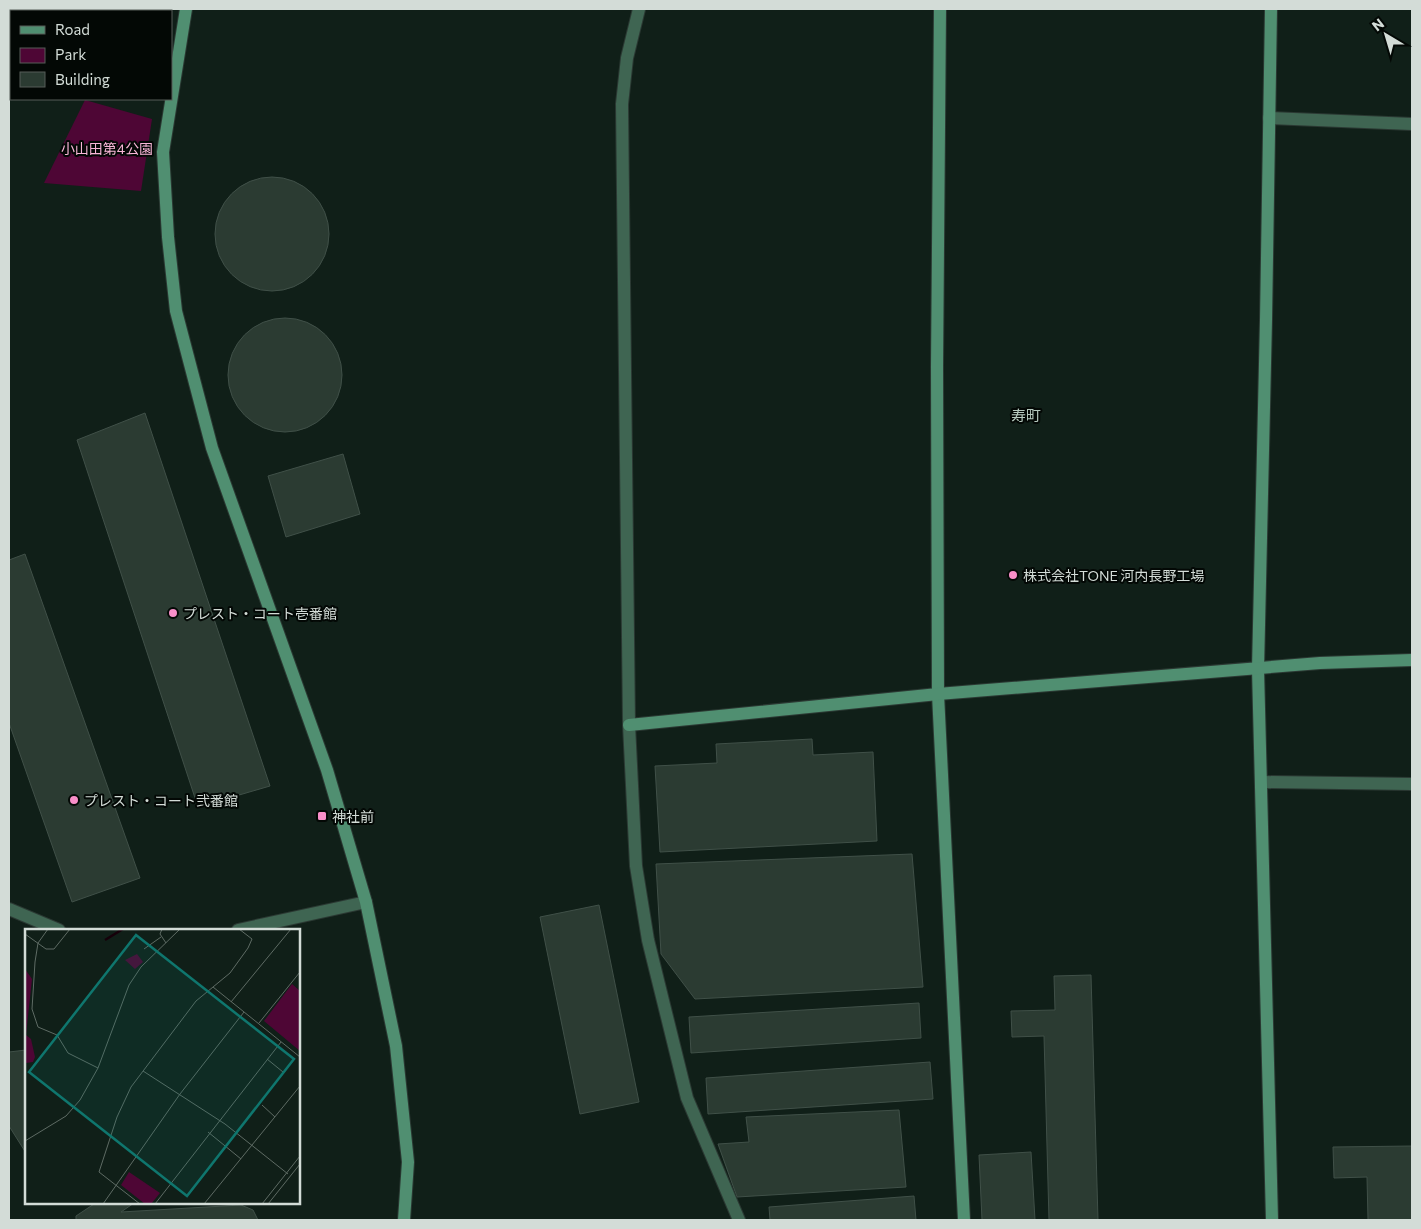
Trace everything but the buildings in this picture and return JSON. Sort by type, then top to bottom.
[{"type":"street","points":[[172,96],[186,9]]},
{"type":"street","points":[[640,9],[627,58],[622,104],[629,725],[636,866],[648,940],[687,1098],[739,1220]]},
{"type":"street","points":[[940,9],[937,367],[938,694],[964,1220]]},
{"type":"street","points":[[1271,9],[1258,669],[1272,1220]]},
{"type":"street","points":[[171,100],[163,152],[168,237],[176,311],[212,448],[324,761],[366,902],[396,1046],[408,1162],[404,1220]]},
{"type":"street","points":[[1269,118],[1412,124]]},
{"type":"street","points":[[629,725],[938,694],[1320,663],[1412,660]]},
{"type":"street","points":[[1262,782],[1412,784]]},
{"type":"street","points":[[243,929],[366,902]]},
{"type":"street","points":[[9,910],[56,929]]},
{"type":"green space","name":"小山田第4公園","points":[[85,100],[152,119],[141,191],[44,183]]},
{"type":"place","name":"株式会社TONE 河内長野工場","points":[[1013,575]]},
{"type":"place","name":"プレスト・コート壱番館","points":[[173,613]]},
{"type":"place","name":"プレスト・コート弐番館","points":[[74,800]]},
{"type":"place","name":"神社前","points":[[322,816]]},
{"type":"district","name":"寿町","points":[[1026,415]]}]
